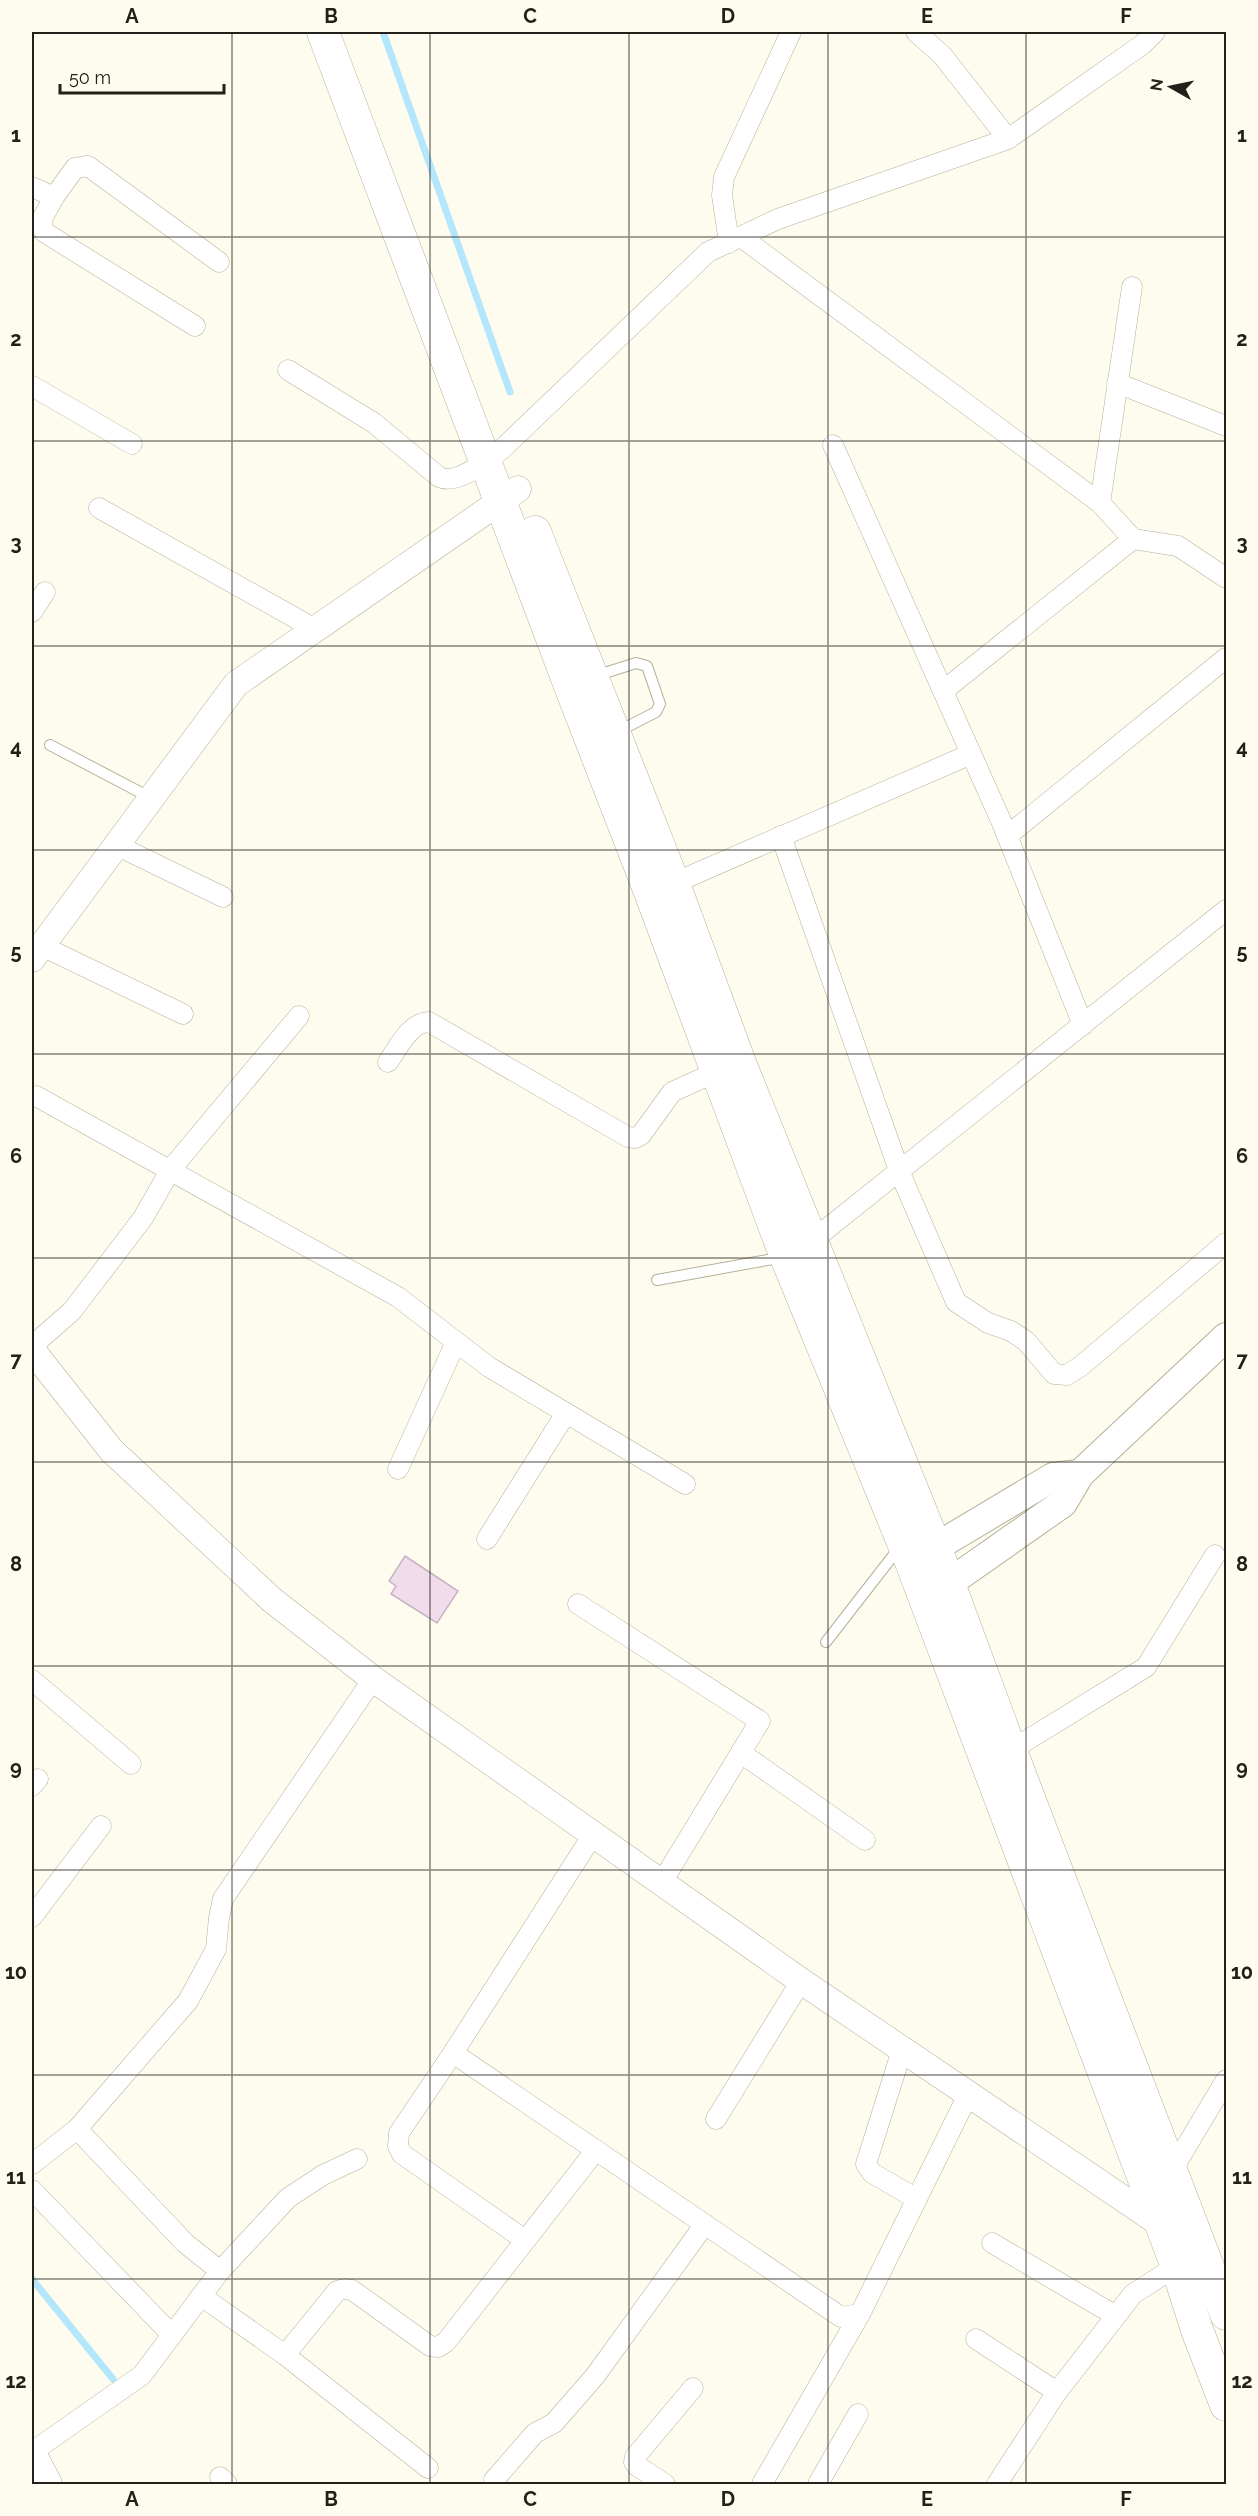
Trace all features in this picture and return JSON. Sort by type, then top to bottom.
[{"type":"main road","points":[[323,32],[495,455],[799,1250],[916,1550],[937,1590],[999,1757],[1157,2214],[1194,2254],[1227,2314]]},
{"type":"main road","points":[[347,32],[495,455]]},
{"type":"main road","points":[[937,1590],[1063,1503],[1080,1474],[1222,1347]]},
{"type":"main road","points":[[916,1550],[1053,1477],[1080,1474]]},
{"type":"main road","points":[[999,1757],[1173,2169],[1212,2327],[1227,2405]]},
{"type":"street","points":[[791,32],[724,177],[722,195],[735,240],[1100,502],[1133,539],[1178,546],[1227,578]]},
{"type":"street","points":[[916,32],[942,55],[1008,139]]},
{"type":"street","points":[[288,370],[374,423],[445,480],[452,480],[495,455],[708,252],[778,219],[1008,139],[1143,44],[1155,32]]},
{"type":"street","points":[[195,326],[44,232],[41,221],[54,197],[75,168],[87,166],[219,262]]},
{"type":"street","points":[[32,187],[54,197]]},
{"type":"street","points":[[1100,502],[1131,287]]},
{"type":"street","points":[[1117,384],[1227,426]]},
{"type":"street","points":[[32,386],[132,444]]},
{"type":"street","points":[[833,444],[1007,836],[1083,1025]]},
{"type":"street","points":[[183,1014],[37,952],[236,684],[510,494]]},
{"type":"street","points":[[99,508],[315,629]]},
{"type":"street","points":[[943,691],[1133,539]]},
{"type":"street","points":[[32,612],[45,592]]},
{"type":"street","points":[[1007,836],[1227,658]]},
{"type":"street","points":[[662,888],[971,754]]},
{"type":"street","points":[[781,836],[900,1173],[956,1302],[988,1323],[1026,1341],[1054,1374],[1067,1375],[1081,1366],[1227,1243]]},
{"type":"street","points":[[116,845],[223,897]]},
{"type":"street","points":[[799,1250],[900,1173],[1227,910]]},
{"type":"street","points":[[299,1016],[171,1170],[143,1218],[72,1311],[32,1346],[36,1355],[112,1451],[272,1600],[373,1679],[902,2050],[968,2095],[1157,2214],[1173,2169],[1227,2080]]},
{"type":"street","points":[[388,1062],[414,1026],[420,1022],[429,1022],[628,1137],[635,1138],[641,1135],[672,1092],[728,1067]]},
{"type":"street","points":[[36,1096],[398,1297],[489,1366],[685,1484]]},
{"type":"street","points":[[398,1469],[456,1342]]},
{"type":"street","points":[[487,1539],[566,1413]]},
{"type":"street","points":[[999,1757],[1146,1667],[1215,1555]]},
{"type":"street","points":[[578,1604],[760,1721],[662,1882]]},
{"type":"street","points":[[32,2163],[77,2129],[188,2001],[216,1949],[223,1899],[373,1679]]},
{"type":"street","points":[[32,1680],[131,1764]]},
{"type":"street","points":[[741,1753],[865,1840]]},
{"type":"street","points":[[32,1917],[101,1826]]},
{"type":"street","points":[[525,2240],[402,2154],[398,2146],[399,2133],[594,1833]]},
{"type":"street","points":[[716,2119],[801,1981]]},
{"type":"street","points":[[902,2050],[866,2164],[872,2174],[917,2199]]},
{"type":"street","points":[[453,2053],[840,2317],[860,2314]]},
{"type":"street","points":[[762,2484],[860,2314],[968,2095]]},
{"type":"street","points":[[77,2129],[184,2243],[220,2271]]},
{"type":"street","points":[[285,2355],[337,2291],[344,2289],[352,2290],[430,2346],[438,2347],[446,2342],[596,2150]]},
{"type":"street","points":[[37,2464],[142,2375],[220,2271],[288,2198],[323,2175],[357,2159]]},
{"type":"street","points":[[32,2190],[172,2335]]},
{"type":"street","points":[[494,2480],[535,2433],[554,2423],[595,2376],[705,2224]]},
{"type":"street","points":[[992,2244],[1116,2316]]},
{"type":"street","points":[[997,2484],[1057,2392],[1133,2294],[1194,2254]]},
{"type":"street","points":[[201,2296],[285,2355],[428,2468]]},
{"type":"street","points":[[976,2339],[1057,2392]]},
{"type":"street","points":[[665,2484],[642,2478],[634,2462],[635,2457],[693,2388]]},
{"type":"street","points":[[818,2484],[858,2414]]},
{"type":"lane","points":[[581,681],[636,663],[646,666],[660,704],[659,708],[656,712],[604,738]]},
{"type":"lane","points":[[50,745],[151,798]]},
{"type":"lane","points":[[657,1280],[799,1250]]},
{"type":"lane","points":[[826,1642],[916,1550]]},
{"type":"building","points":[[405,1556],[458,1591],[437,1623],[391,1594],[396,1586],[389,1581]]},
{"type":"waterway","points":[[383,32],[510,392]]},
{"type":"waterway","points":[[32,2279],[113,2379]]}]
